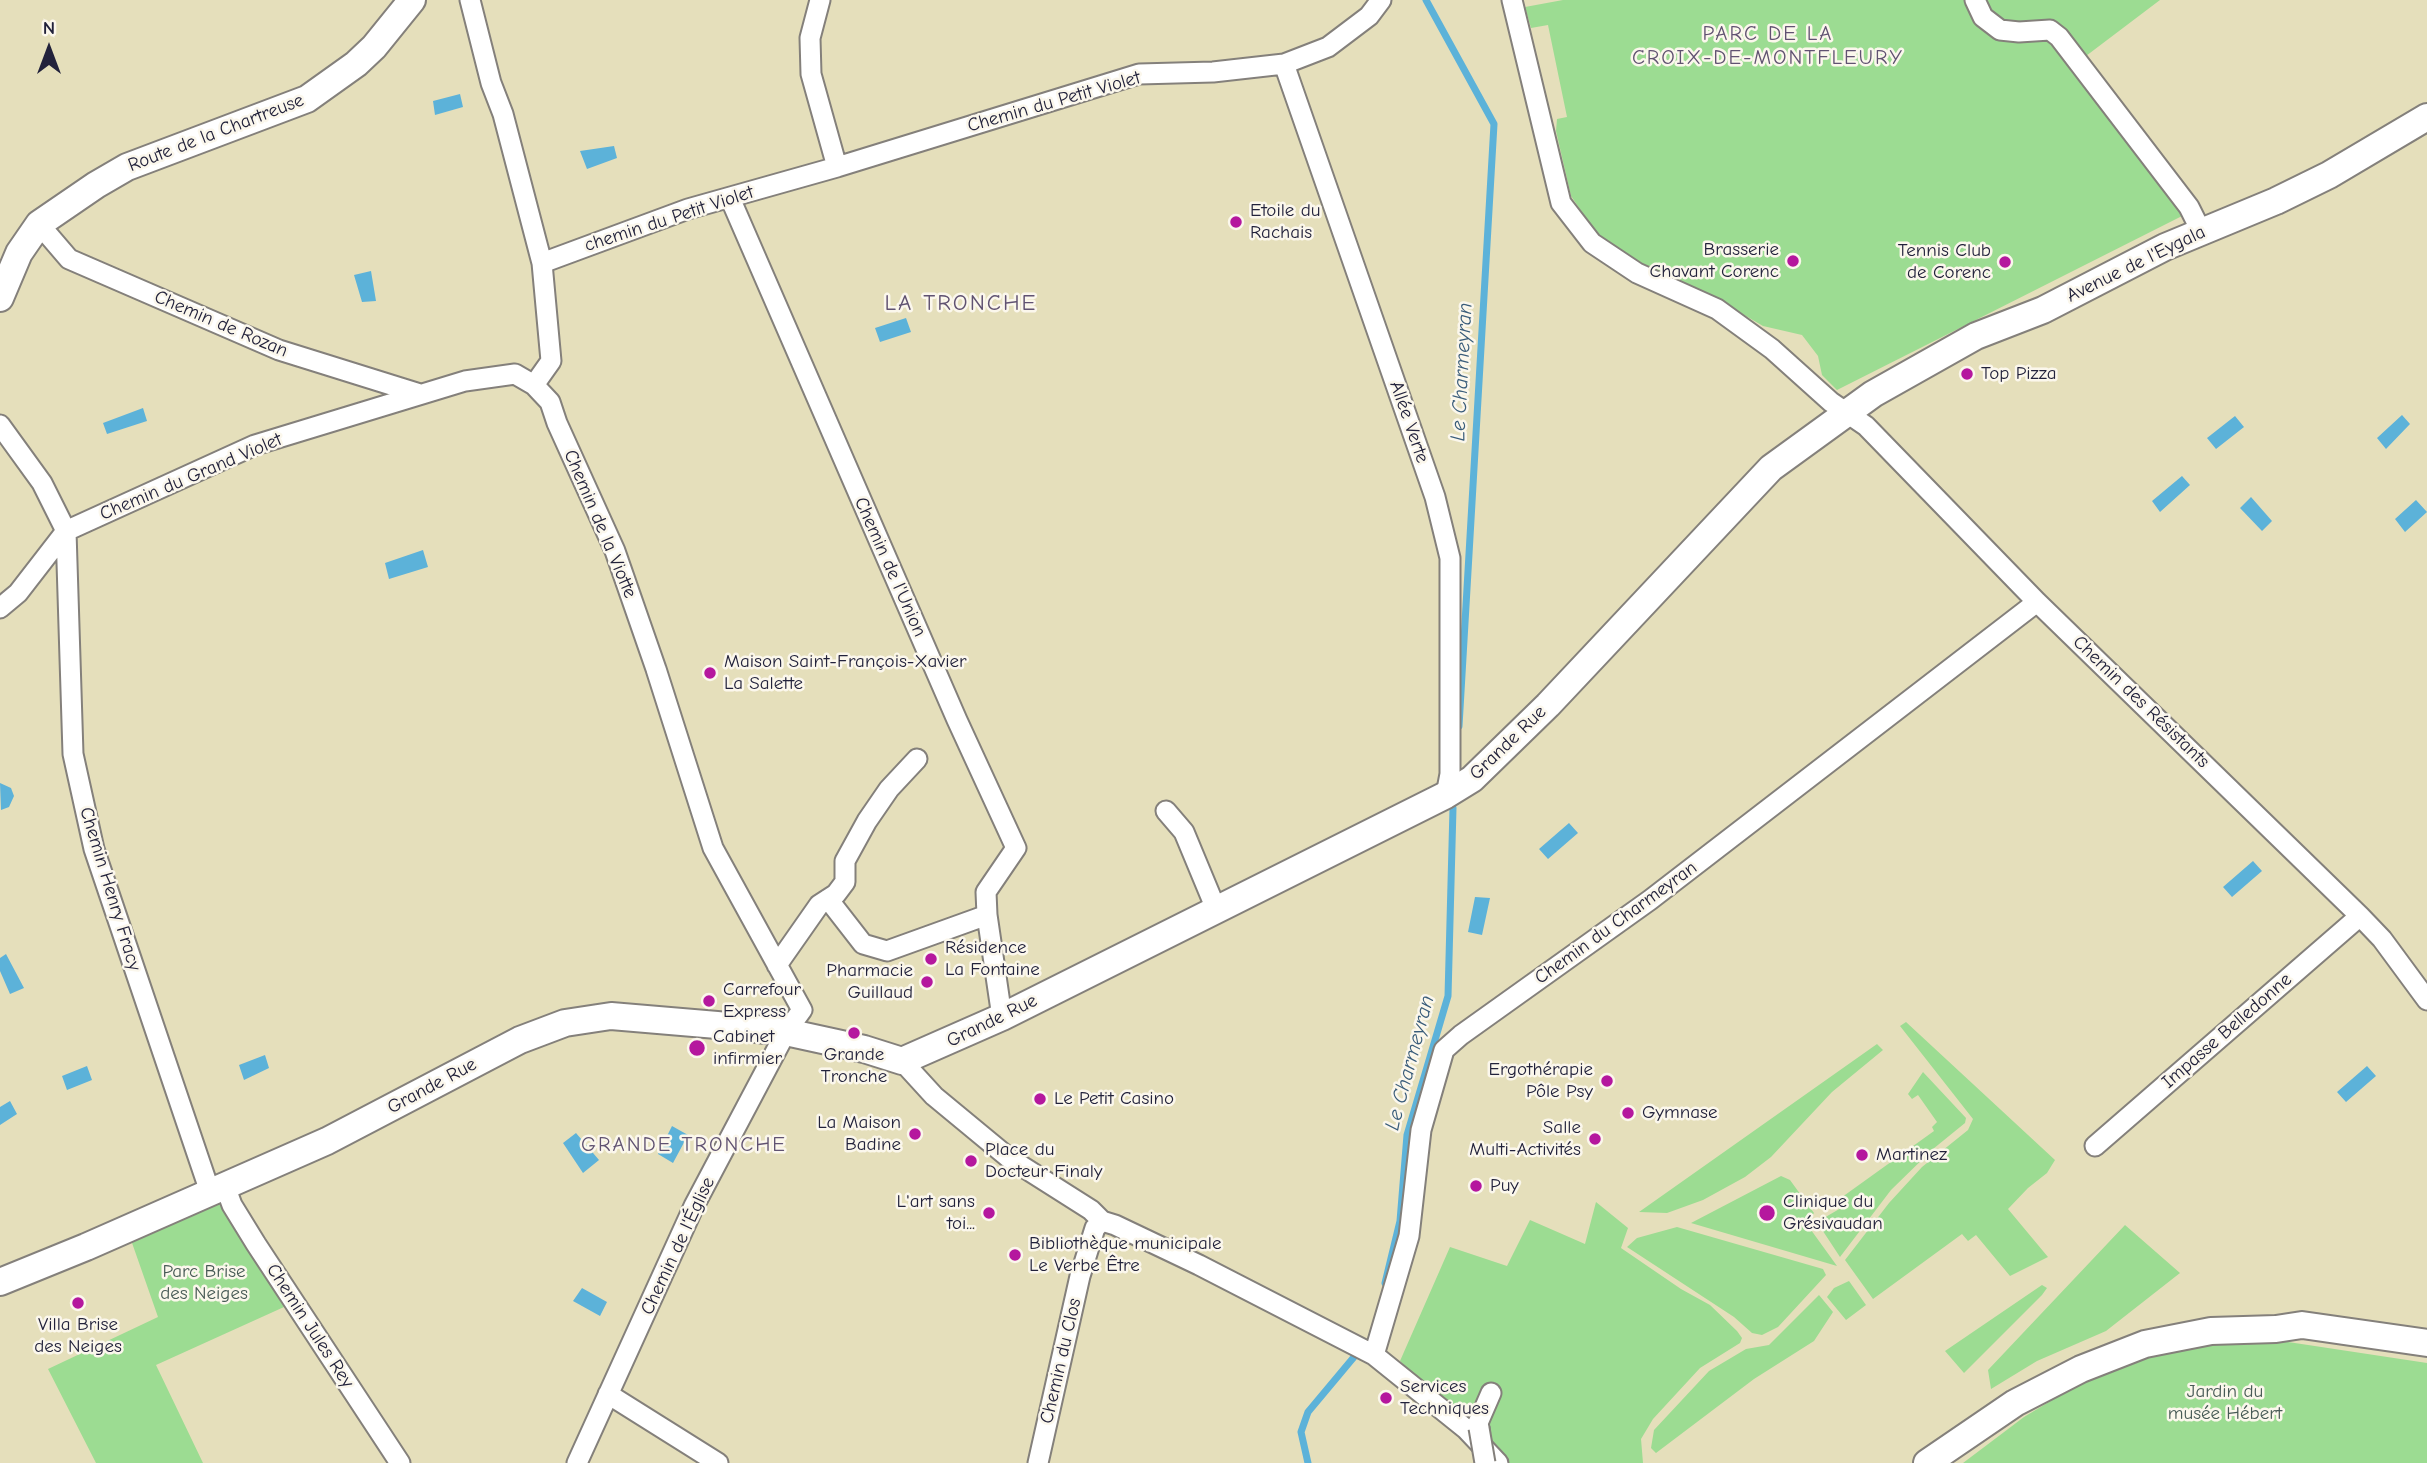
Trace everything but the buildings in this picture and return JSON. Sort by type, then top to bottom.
[{"type":"street","name":"Route de la Chartreuse","points":[[0,298],[19,253],[39,224],[117,171],[307,99],[356,64],[374,47],[412,0]]},
{"type":"street","points":[[470,0],[542,263],[551,361],[534,385]]},
{"type":"street","points":[[820,0],[810,38],[811,74],[837,167]]},
{"type":"street","name":"Chemin du Petit Violet","points":[[837,167],[1139,74],[1213,72],[1284,64],[1328,47],[1369,16],[1381,0]]},
{"type":"street","name":"Chemin des Résistants","points":[[1512,0],[1561,203],[1592,243],[1637,273],[1717,309],[1772,349],[1827,399],[1866,426],[2036,602],[2360,916],[2382,939],[2427,1000]]},
{"type":"street","points":[[1975,0],[1983,17],[2000,30],[2050,30],[2059,37],[2189,207],[2202,231]]},
{"type":"street","name":"Allée Verte","points":[[1284,64],[1435,497],[1450,558],[1450,774],[1446,795]]},
{"type":"street","name":"Avenue de l'Eygala","points":[[1846,412],[1910,372],[1976,336],[2072,296],[2148,255],[2276,201],[2329,175],[2427,117]]},
{"type":"street","name":"chemin du Petit Violet","points":[[542,263],[688,209],[837,167]]},
{"type":"street","name":"Chemin de l'Union","points":[[730,198],[951,708],[1016,848],[986,892],[1002,1017]]},
{"type":"street","name":"Chemin de Rozan","points":[[39,224],[69,259],[279,349],[420,394]]},
{"type":"street","name":"Chemin du Grand Violet","points":[[0,608],[18,593],[66,531],[255,444],[465,381],[515,374],[534,385]]},
{"type":"street","name":"Chemin de la Viotte","points":[[534,385],[550,402],[615,551],[656,668],[713,848],[802,1010],[786,1032]]},
{"type":"street","name":"Grande Rue","points":[[0,1282],[327,1141],[520,1040],[565,1023],[611,1016],[786,1032],[864,1049],[902,1061],[1002,1017],[1446,795],[1472,779],[1548,705],[1772,468],[1846,412]]},
{"type":"street","name":"Chemin Henry Fracy","points":[[0,425],[42,483],[66,531],[73,754],[94,849],[217,1189]]},
{"type":"street","name":"Chemin du Charmeyran","points":[[1374,1356],[1409,1236],[1421,1130],[1444,1050],[1461,1035],[1650,900],[2036,602]]},
{"type":"street","points":[[777,965],[819,905],[836,894],[845,882],[845,860],[867,821],[889,789],[917,759]]},
{"type":"street","points":[[1166,811],[1184,832],[1216,909]]},
{"type":"street","points":[[828,899],[863,944],[887,951],[987,915]]},
{"type":"street","name":"Impasse Belledonne","points":[[2095,1146],[2360,916]]},
{"type":"street","name":"Chemin de l'Église","points":[[577,1463],[694,1206],[786,1032]]},
{"type":"street","points":[[902,1061],[934,1096],[1009,1158],[1091,1210],[1102,1221],[1199,1265],[1374,1356],[1466,1429],[1498,1463]]},
{"type":"street","name":"Chemin Jules Rey","points":[[217,1189],[232,1205],[400,1463]]},
{"type":"street","name":"Chemin du Clos","points":[[1038,1463],[1080,1276],[1095,1228],[1102,1221]]},
{"type":"street","points":[[1927,1463],[2015,1403],[2081,1368],[2145,1344],[2211,1331],[2276,1329],[2302,1325],[2427,1343]]},
{"type":"street","points":[[2276,1329],[2298,1336],[2427,1357]]},
{"type":"street","points":[[1485,1463],[1478,1423],[1491,1393]]},
{"type":"street","points":[[608,1394],[643,1419],[718,1463]]},
{"type":"green space","points":[[1563,0],[1969,0],[1979,19],[2053,39],[2186,214],[1837,390],[1822,375],[1818,356],[1802,335],[1763,326],[1722,302],[1648,268],[1614,248],[1596,233],[1571,196],[1556,131],[1557,119],[1567,117],[1548,25],[1531,28],[1525,7]]},
{"type":"green space","points":[[1984,0],[2160,0],[2082,59],[2052,19],[2015,23],[1994,16]]},
{"type":"green space","points":[[1906,1022],[2055,1160],[2047,1173],[2008,1209],[2048,1257],[2010,1276],[1976,1235],[1968,1241],[1962,1234],[1873,1299],[1845,1260],[1889,1203],[1922,1167],[1968,1130],[1973,1119],[1900,1026]]},
{"type":"green space","points":[[1877,1044],[1883,1050],[1832,1092],[1771,1157],[1745,1177],[1703,1200],[1667,1213],[1639,1212]]},
{"type":"green space","points":[[1923,1072],[1966,1118],[1965,1123],[1933,1149],[1891,1190],[1840,1257],[1817,1222],[1841,1208],[1838,1200],[1934,1131],[1932,1127],[1937,1122],[1918,1095],[1912,1099],[1908,1094]]},
{"type":"green space","points":[[1781,1176],[1790,1180],[1814,1213],[1806,1223],[1837,1266],[1691,1223]]},
{"type":"green space","name":"Parc Brise des Neiges","points":[[220,1199],[284,1307],[156,1365],[203,1463],[96,1463],[48,1369],[158,1317],[131,1240]]},
{"type":"green space","points":[[1596,1202],[1628,1228],[1621,1248],[1681,1289],[1710,1305],[1742,1338],[1740,1343],[1700,1368],[1653,1419],[1641,1439],[1643,1463],[1507,1463],[1400,1361],[1450,1247],[1507,1266],[1530,1220],[1585,1244]]},
{"type":"green space","points":[[2125,1225],[2180,1273],[2106,1331],[2037,1361],[1991,1389],[1988,1370]]},
{"type":"green space","points":[[1677,1227],[1823,1269],[1826,1275],[1778,1327],[1762,1335],[1752,1333],[1734,1317],[1627,1247],[1637,1238]]},
{"type":"green space","points":[[1849,1281],[1866,1305],[1846,1320],[1827,1297],[1834,1288]]},
{"type":"green space","points":[[2042,1285],[2047,1288],[2042,1295],[1964,1373],[1945,1351]]},
{"type":"green space","points":[[1819,1295],[1833,1312],[1814,1341],[1754,1379],[1656,1453],[1651,1448],[1654,1430],[1709,1371],[1746,1349],[1769,1345]]},
{"type":"green space","name":"Jardin du musée Hébert","points":[[2275,1340],[2427,1363],[2427,1463],[1963,1463],[2024,1417],[2082,1382],[2150,1357],[2213,1342]]},
{"type":"water","points":[[460,94],[463,107],[435,115],[433,101]]},
{"type":"water","points":[[614,146],[617,158],[587,169],[580,151]]},
{"type":"water","points":[[371,271],[376,301],[362,302],[354,275]]},
{"type":"water","points":[[906,318],[911,332],[880,342],[875,328]]},
{"type":"water","points":[[143,408],[147,421],[107,434],[103,423]]},
{"type":"water","points":[[2402,415],[2410,424],[2386,449],[2377,438]]},
{"type":"water","points":[[2235,416],[2244,427],[2216,449],[2207,438]]},
{"type":"water","points":[[2182,476],[2190,485],[2160,512],[2152,501]]},
{"type":"water","points":[[2251,497],[2272,521],[2262,531],[2240,508]]},
{"type":"water","points":[[2416,500],[2427,512],[2405,532],[2395,519]]},
{"type":"water","points":[[423,550],[428,567],[389,579],[385,563]]},
{"type":"water","points":[[0,783],[11,788],[14,796],[9,807],[1,810]]},
{"type":"water","points":[[1569,823],[1578,833],[1548,859],[1539,849]]},
{"type":"water","points":[[2253,861],[2262,871],[2232,897],[2223,887]]},
{"type":"water","points":[[1475,897],[1490,898],[1482,935],[1468,932]]},
{"type":"water","points":[[6,954],[24,988],[10,994],[0,971],[0,958]]},
{"type":"water","points":[[265,1055],[269,1068],[244,1080],[239,1065]]},
{"type":"water","points":[[87,1066],[92,1080],[67,1090],[62,1076]]},
{"type":"water","points":[[2367,1066],[2376,1076],[2346,1102],[2337,1092]]},
{"type":"water","points":[[10,1101],[17,1114],[0,1125],[0,1107]]},
{"type":"water","points":[[672,1126],[688,1135],[673,1163],[658,1154]]},
{"type":"water","points":[[576,1133],[599,1160],[583,1173],[563,1143]]},
{"type":"water","points":[[582,1288],[607,1302],[600,1316],[573,1301]]},
{"type":"waterway","name":"Le Charmeyran","points":[[1426,0],[1494,124],[1459,726]]},
{"type":"waterway","name":"Le Charmeyran","points":[[1385,1283],[1400,1221],[1407,1135],[1448,996],[1453,808]]},
{"type":"waterway","name":"Le Charmeyran","points":[[1308,1463],[1301,1432],[1308,1412],[1354,1357]]},
{"type":"place","name":"Etoile du Rachais","points":[[1236,222]]},
{"type":"place","name":"Brasserie Chavant Corenc","points":[[1793,261]]},
{"type":"place","name":"Tennis Club de Corenc","points":[[2005,262]]},
{"type":"place","name":"Top Pizza","points":[[1967,374]]},
{"type":"place","name":"Maison Saint-François-Xavier La Salette","points":[[710,673]]},
{"type":"place","name":"Résidence La Fontaine","points":[[931,959]]},
{"type":"place","name":"Pharmacie Guillaud","points":[[927,982]]},
{"type":"place","name":"Carrefour Express","points":[[709,1001]]},
{"type":"place","name":"Grande Tronche","points":[[854,1033]]},
{"type":"place","name":"Cabinet infirmier","points":[[697,1048]]},
{"type":"place","name":"Ergothérapie Pôle Psy","points":[[1607,1081]]},
{"type":"place","name":"Le Petit Casino","points":[[1040,1099]]},
{"type":"place","name":"Gymnase","points":[[1628,1113]]},
{"type":"place","name":"La Maison Badine","points":[[915,1134]]},
{"type":"place","name":"Salle Multi-Activités","points":[[1595,1139]]},
{"type":"place","name":"Martinez","points":[[1862,1155]]},
{"type":"place","name":"Place du Docteur Finaly","points":[[971,1161]]},
{"type":"place","name":"Puy","points":[[1476,1186]]},
{"type":"place","name":"L'art sans toi...","points":[[989,1213]]},
{"type":"place","name":"Clinique du Grésivaudan","points":[[1767,1213]]},
{"type":"place","name":"Bibliothèque municipale Le Verbe Être","points":[[1015,1255]]},
{"type":"place","name":"Villa Brise des Neiges","points":[[78,1303]]},
{"type":"place","name":"Services Techniques","points":[[1386,1398]]},
{"type":"district","name":"PARC DE LA CROIX-DE-MONTFLEURY","points":[[1768,46]]},
{"type":"district","name":"LA TRONCHE","points":[[961,303]]},
{"type":"district","name":"GRANDE TRONCHE","points":[[684,1145]]}]
